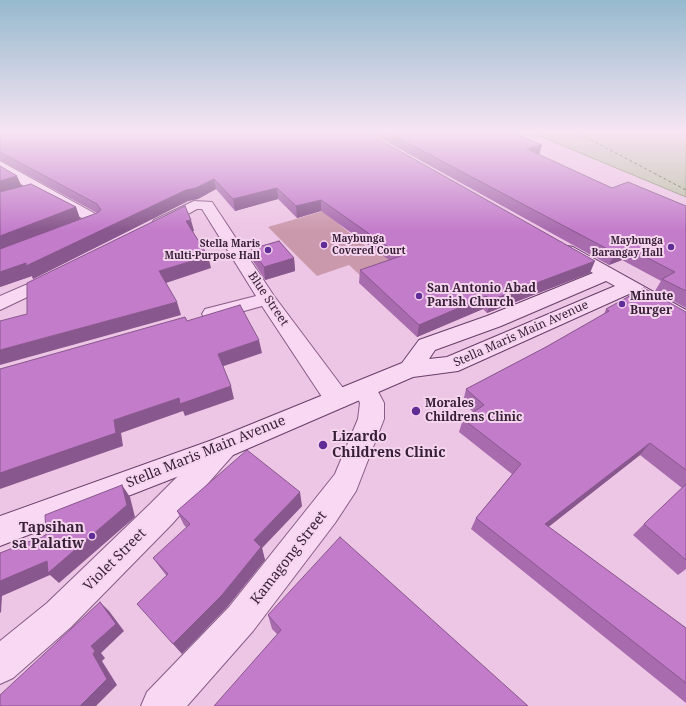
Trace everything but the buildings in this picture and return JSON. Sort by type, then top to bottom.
[{"type":"street","points":[[0,165],[37,188],[96,220],[74,229]]},
{"type":"street","points":[[22,193],[37,188]]},
{"type":"street","name":"Blue Street","points":[[144,231],[197,204],[207,206],[267,299],[351,393]]},
{"type":"street","points":[[557,246],[686,319]]},
{"type":"street","points":[[0,304],[67,271]]},
{"type":"street","name":"Stella Maris Main Avenue","points":[[410,369],[427,345],[494,321],[607,274]]},
{"type":"street","name":"Stella Maris Main Avenue","points":[[0,531],[224,447],[410,369],[450,365],[629,287]]},
{"type":"street","points":[[195,319],[267,299]]},
{"type":"street","name":"Kamagong Street","points":[[161,706],[241,619],[346,482],[372,419],[372,402],[351,393]]},
{"type":"street","name":"Violet Street","points":[[0,666],[59,615],[161,514],[224,447]]},
{"type":"shaded area","points":[[609,165],[686,165],[686,197]]},
{"type":"shaded area","name":"Maybunga Covered Court","points":[[323,211],[368,248],[392,241],[416,260],[364,279],[349,265],[317,276],[268,227]]},
{"type":"ferry route","points":[[638,165],[686,190]]},
{"type":"place","name":"Maybunga Covered Court","points":[[324,245]]},
{"type":"place","name":"Maybunga Barangay Hall","points":[[671,247]]},
{"type":"place","name":"Stella Maris Multi-Purpose Hall","points":[[268,250]]},
{"type":"place","name":"San Antonio Abad Parish Church","points":[[419,296]]},
{"type":"place","name":"Minute Burger","points":[[622,304]]},
{"type":"place","name":"Morales Childrens Clinic","points":[[416,411]]},
{"type":"place","name":"Lizardo Childrens Clinic","points":[[323,445]]},
{"type":"place","name":"Tapsihan sa Palatiw","points":[[92,536]]}]
